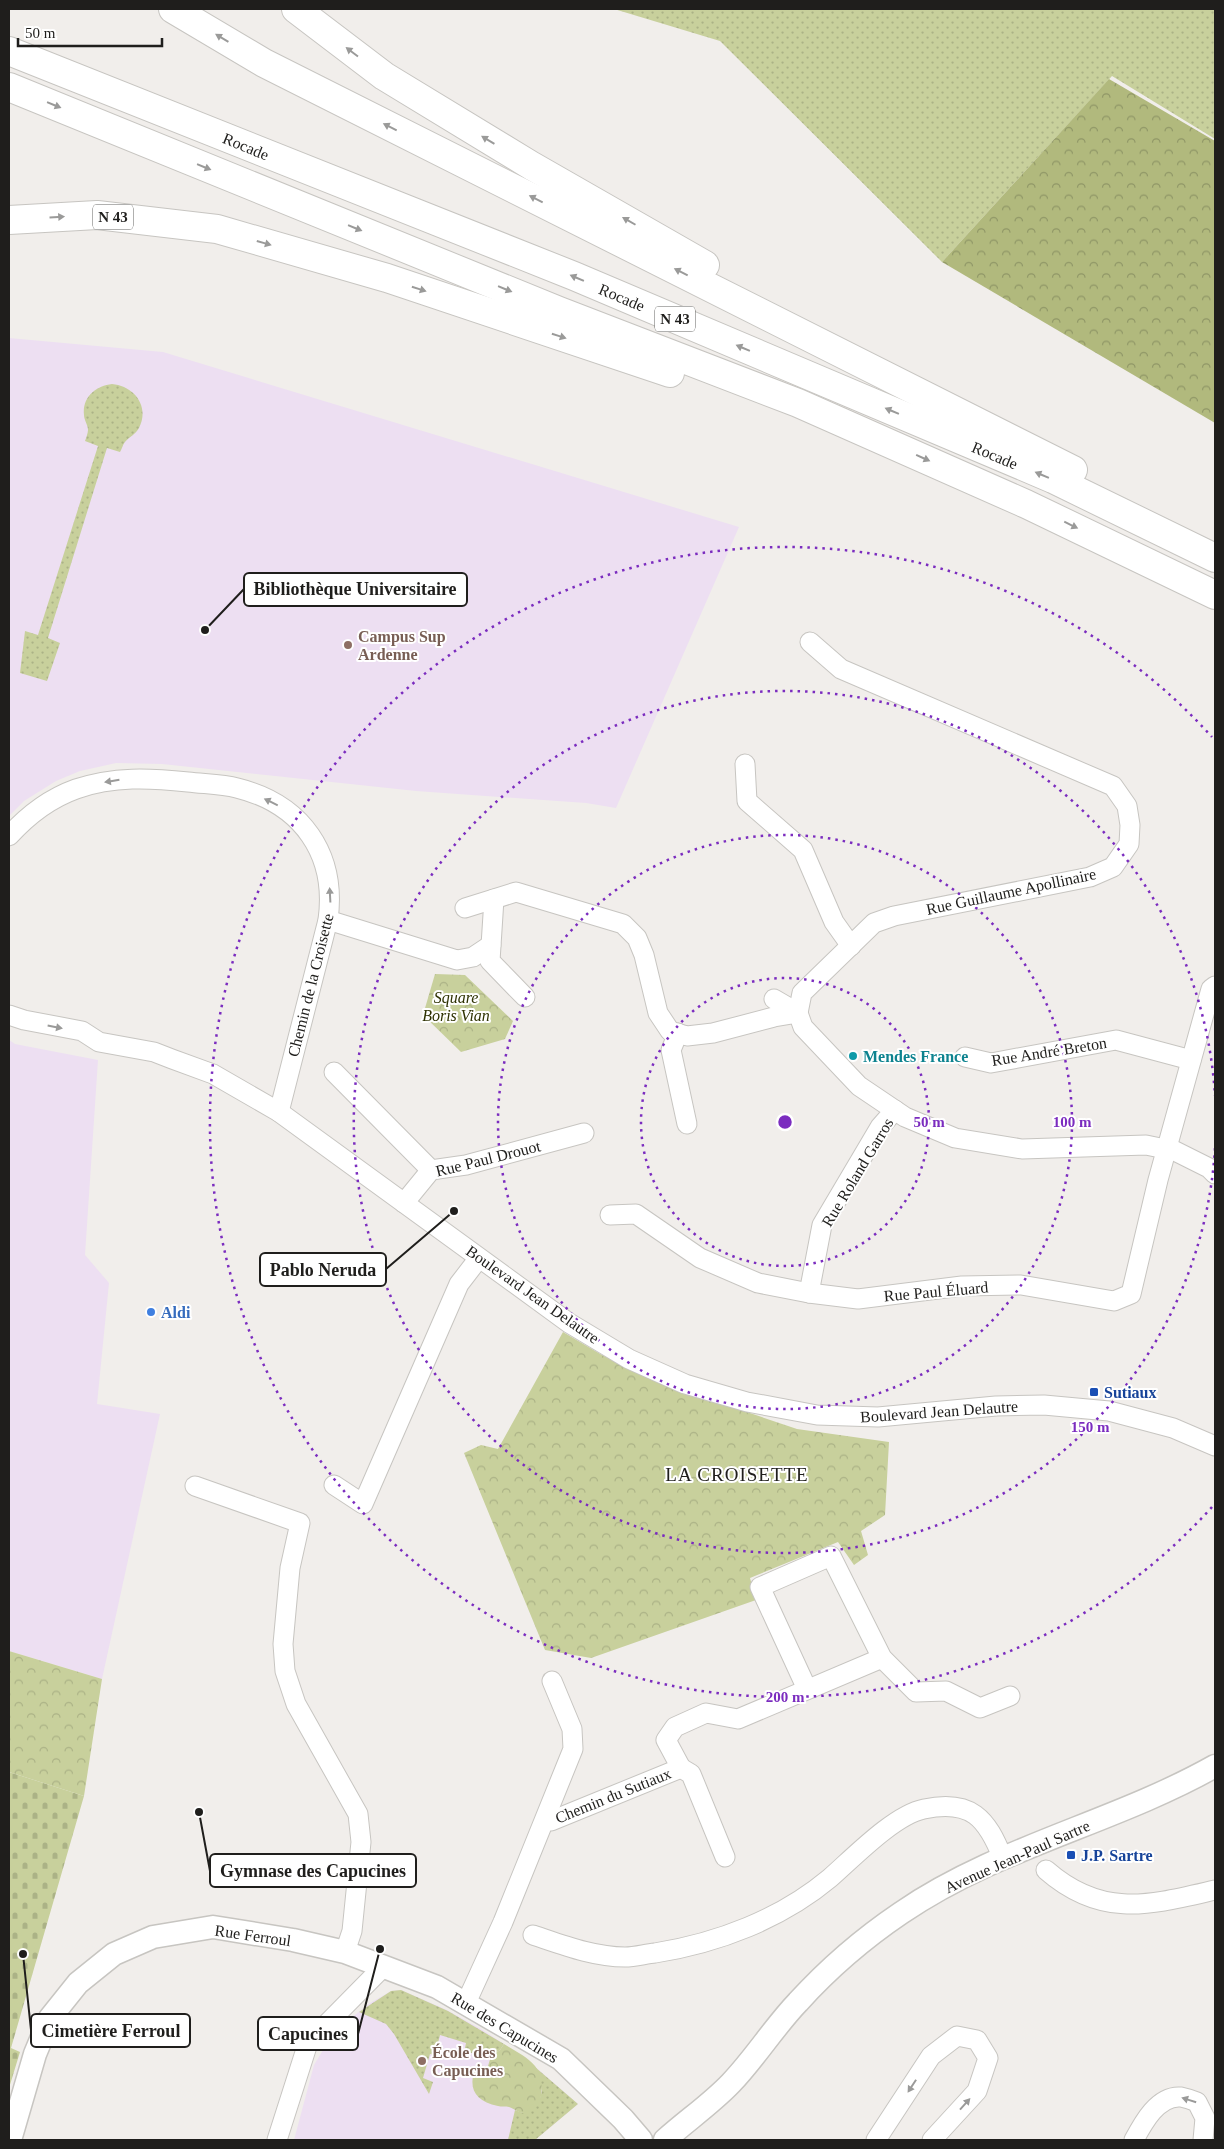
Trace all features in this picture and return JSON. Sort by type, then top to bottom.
[{"type":"highway","points":[[173,9],[264,63],[975,420],[1154,512],[1214,557]]},
{"type":"highway","points":[[296,9],[384,76],[507,151],[975,420]]},
{"type":"highway","name":"Rocade","points":[[9,51],[574,276],[1053,479],[1214,557]]},
{"type":"highway","name":"N 43","points":[[9,87],[559,311],[798,403],[1026,504],[1215,595]]},
{"type":"highway","name":"N 43","points":[[9,220],[97,215],[217,229],[387,278],[675,374],[798,403]]},
{"type":"street","name":"Rue Guillaume Apollinaire","points":[[798,1013],[802,993],[874,923],[894,916],[1090,877],[1113,867],[1129,844],[1130,825],[1127,806],[1113,786],[841,669],[810,642]]},
{"type":"street","points":[[745,764],[747,801],[803,850],[834,922],[851,946]]},
{"type":"street","name":"Chemin de la Croisette","points":[[9,836],[18,826],[49,802],[101,782],[132,778],[237,788],[276,803],[309,832],[317,843],[326,865],[330,889],[328,920],[279,1112]]},
{"type":"street","points":[[464,908],[516,892],[623,924],[637,938],[644,955],[658,1013],[670,1031],[687,1036],[713,1033],[774,1017],[798,1013]]},
{"type":"street","points":[[494,899],[490,961],[525,998]]},
{"type":"street","points":[[328,920],[457,960],[473,957],[491,945]]},
{"type":"street","points":[[1167,1150],[1211,989],[1215,986]]},
{"type":"street","points":[[774,999],[798,1013],[803,1027],[859,1086],[905,1117],[955,1138],[1022,1149],[1146,1144],[1184,1155],[1209,1168],[1215,1174]]},
{"type":"street","name":"Boulevard Jean Delautre","points":[[9,1015],[24,1020],[82,1031],[99,1042],[154,1052],[213,1074],[279,1112],[569,1323],[629,1359],[685,1384],[747,1402],[817,1415],[878,1417],[996,1406],[1044,1404],[1109,1411],[1173,1428],[1214,1442]]},
{"type":"street","points":[[678,1033],[671,1050],[687,1124]]},
{"type":"street","name":"Rue André Breton","points":[[965,1058],[991,1063],[1116,1040],[1191,1060]]},
{"type":"street","points":[[334,1072],[431,1170]]},
{"type":"street","name":"Rue Roland Garros","points":[[809,1293],[822,1226],[880,1127],[895,1110]]},
{"type":"street","name":"Rue Paul Drouot","points":[[404,1204],[431,1170],[466,1165],[584,1133]]},
{"type":"street","name":"Rue Paul Éluard","points":[[610,1215],[636,1214],[700,1258],[758,1283],[809,1293],[858,1299],[962,1286],[1021,1286],[1114,1301],[1132,1294],[1167,1150]]},
{"type":"street","points":[[334,1485],[363,1504],[459,1284],[479,1258]]},
{"type":"street","points":[[195,1486],[300,1524],[290,1568],[283,1644],[286,1671],[296,1704],[358,1814],[361,1842],[352,1931],[345,1952]]},
{"type":"street","points":[[807,1689],[760,1587],[831,1556],[882,1658],[916,1692],[946,1691],[980,1708],[1010,1696]]},
{"type":"street","name":"Chemin du Sutiaux","points":[[545,1820],[552,1821],[681,1768],[666,1740],[675,1727],[706,1713],[738,1719],[882,1658]]},
{"type":"street","points":[[466,2003],[503,1922],[573,1749],[572,1729],[552,1681]]},
{"type":"street","name":"Avenue Jean-Paul Sartre","points":[[665,2140],[730,2084],[797,2002],[846,1955],[901,1913],[954,1882],[1003,1859],[1130,1807],[1189,1781],[1215,1766]]},
{"type":"street","points":[[681,1768],[691,1774],[725,1857]]},
{"type":"street","points":[[533,1935],[582,1951],[625,1957],[680,1949],[733,1933],[783,1912],[820,1886],[896,1822],[923,1809],[952,1807],[971,1812],[986,1824],[1003,1859]]},
{"type":"street","points":[[1046,1870],[1057,1879],[1091,1899],[1134,1906],[1174,1900],[1215,1890]]},
{"type":"street","name":"Rue Ferroul","points":[[10,2140],[35,2054],[50,2018],[78,1983],[114,1954],[153,1937],[213,1927],[293,1940],[345,1952]]},
{"type":"street","name":"Rue des Capucines","points":[[345,1952],[437,1987],[561,2059],[623,2119],[640,2140]]},
{"type":"street","points":[[277,2140],[308,2043],[383,1966]]},
{"type":"street","points":[[876,2140],[931,2056],[956,2036],[977,2040],[988,2058],[977,2091],[932,2140]]},
{"type":"street","points":[[1134,2140],[1156,2107],[1168,2099],[1180,2097],[1196,2102],[1205,2118],[1203,2140]]},
{"type":"shaded area","name":"Campus Sup Ardenne","points":[[9,338],[163,352],[739,527],[616,808],[586,803],[416,791],[162,764],[116,763],[80,771],[56,781],[24,801],[9,816]]},
{"type":"shaded area","points":[[9,1040],[15,1044],[98,1060],[85,1255],[109,1283],[97,1404],[160,1414],[102,1679],[9,1651]]},
{"type":"shaded area","name":"École des Capucines","points":[[401,1990],[445,2009],[481,2029],[524,2057],[578,2104],[535,2140],[294,2140],[314,2065],[332,2035],[370,2003],[391,1991]]},
{"type":"green space","points":[[614,9],[1215,9],[1215,139],[1112,76],[942,262],[720,41]]},
{"type":"green space","points":[[1109,79],[1215,141],[1215,423],[942,262]]},
{"type":"green space","points":[[112,384],[127,389],[138,398],[143,412],[142,420],[138,430],[125,442],[120,452],[107,448],[48,638],[60,643],[47,681],[20,673],[25,631],[38,635],[98,446],[85,441],[88,430],[84,417],[85,403],[96,390]]},
{"type":"green space","name":"Square Boris Vian","points":[[435,974],[465,975],[513,1021],[505,1039],[461,1052],[423,1015]]},
{"type":"green space","points":[[563,1332],[602,1355],[658,1382],[797,1429],[889,1442],[885,1515],[861,1531],[868,1555],[854,1565],[838,1542],[750,1578],[756,1600],[591,1658],[545,1650],[464,1453],[481,1445],[498,1449]]},
{"type":"green space","points":[[9,1651],[102,1679],[84,1796],[9,1772]]},
{"type":"green space","points":[[9,1772],[84,1796],[11,2048],[20,2052],[9,2088]]},
{"type":"green space","points":[[401,1990],[448,2011],[504,2044],[500,2050],[491,2056],[487,2053],[464,2053],[466,2043],[440,2035],[435,2055],[430,2054],[423,2078],[433,2082],[429,2094],[394,2034],[386,2024],[359,2012],[391,1991]]},
{"type":"green space","points":[[504,2044],[532,2063],[540,2078],[542,2093],[540,2099],[533,2110],[527,2113],[509,2107],[490,2104],[474,2091],[473,2079],[477,2064],[488,2066],[491,2056],[500,2050]]},
{"type":"green space","points":[[535,2067],[578,2104],[535,2140],[508,2140],[515,2110],[523,2113],[540,2098],[542,2091]]},
{"type":"place","name":"Bibliothèque Universitaire","points":[[205,630]]},
{"type":"place","name":"Campus Sup Ardenne","points":[[348,645]]},
{"type":"place","name":"Mendes France","points":[[853,1056]]},
{"type":"place","name":"Pablo Neruda","points":[[454,1211]]},
{"type":"place","name":"Aldi","points":[[151,1312]]},
{"type":"place","name":"Sutiaux","points":[[1094,1392]]},
{"type":"place","name":"Gymnase des Capucines","points":[[199,1812]]},
{"type":"place","name":"J.P. Sartre","points":[[1071,1855]]},
{"type":"place","name":"Capucines","points":[[380,1949]]},
{"type":"place","name":"Cimetière Ferroul","points":[[23,1954]]},
{"type":"place","name":"École des Capucines","points":[[422,2061]]},
{"type":"district","name":"LA CROISETTE","points":[[737,1474]]}]
